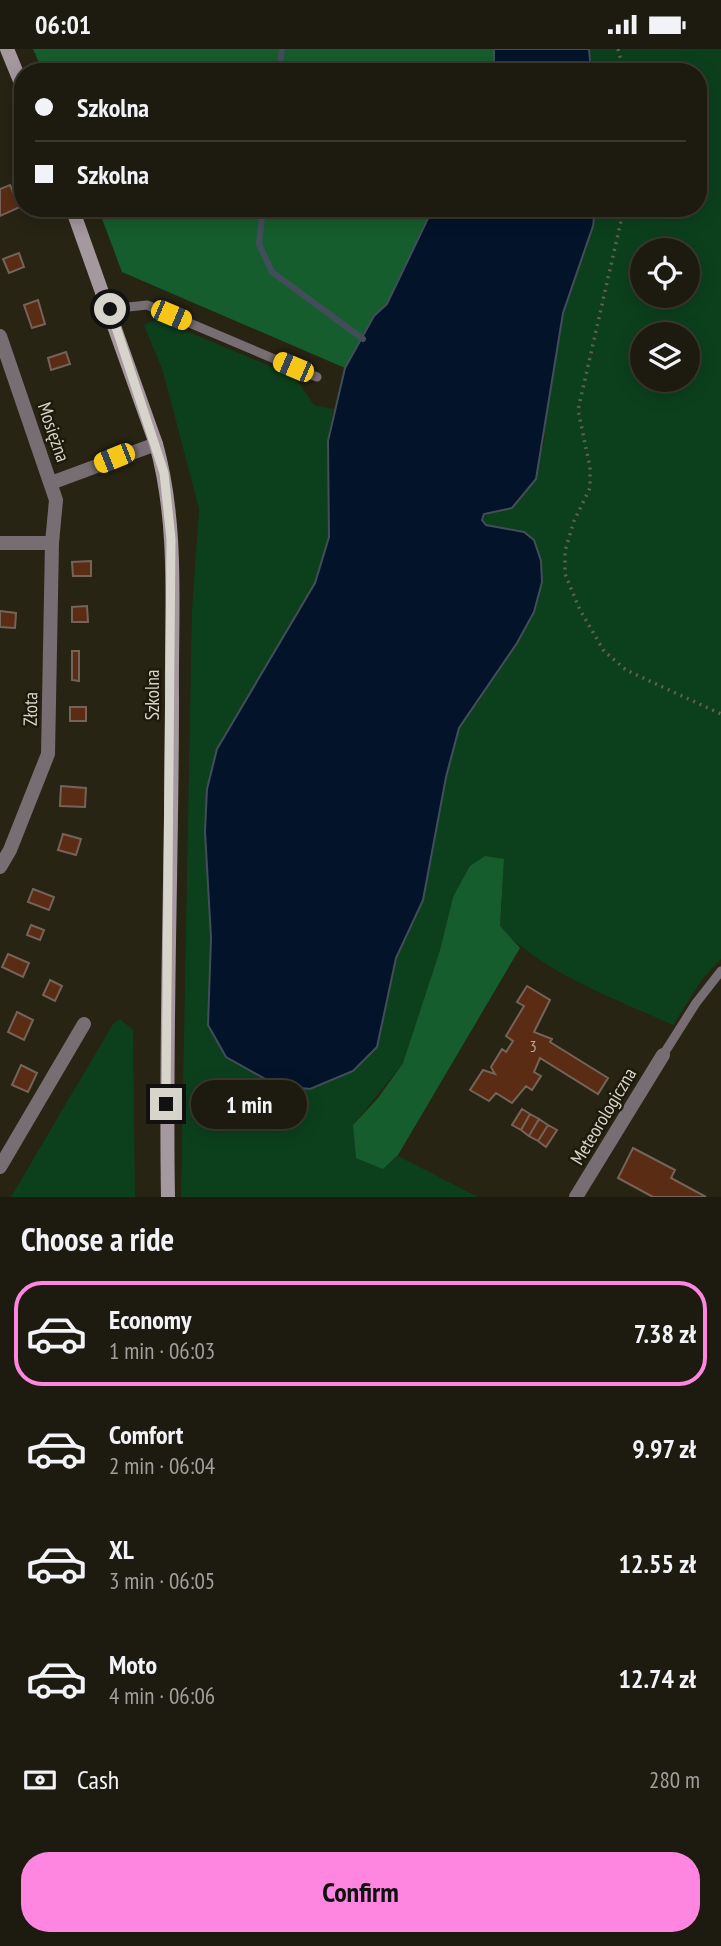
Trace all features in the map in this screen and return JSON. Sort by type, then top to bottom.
[{"type":"street","points":[[7,49],[14,66]]},
{"type":"street","name":"Szkolna","points":[[75,217],[156,444],[164,473],[171,539],[172,757],[166,1081],[169,1197]]},
{"type":"street","name":"Mosiężna","points":[[0,336],[56,500],[52,543]]},
{"type":"street","points":[[51,483],[156,444]]},
{"type":"street","points":[[0,543],[52,543]]},
{"type":"street","name":"Złota","points":[[0,867],[10,850],[48,754],[52,543]]},
{"type":"street","points":[[0,1167],[84,1024]]},
{"type":"street","name":"Meteorologiczna","points":[[576,1197],[663,1055]]},
{"type":"lane","points":[[110,309],[147,305],[317,377]]},
{"type":"lane","points":[[663,1055],[721,971]]},
{"type":"path","points":[[622,217],[578,410],[590,467],[590,488],[574,521],[565,551],[565,574],[580,610],[604,651],[626,670],[721,714]]},
{"type":"green space","points":[[33,49],[494,49],[494,63],[39,63]]},
{"type":"green space","points":[[589,49],[721,49],[721,959],[703,978],[673,1025],[604,995],[559,972],[518,944],[500,927],[504,859],[453,897],[440,950],[403,1063],[353,1125],[383,1169],[398,1156],[478,1197],[181,1197],[192,611],[199,509],[163,371],[144,325],[157,319],[294,376],[314,405],[333,409],[328,441],[329,537],[315,583],[217,749],[207,789],[205,831],[211,938],[208,1025],[377,1047],[396,958],[423,900],[446,777],[459,728],[517,643],[534,612],[504,528],[486,525],[482,521],[544,445],[547,401],[563,313],[594,217],[707,217],[707,63],[590,63]]},
{"type":"green space","points":[[101,217],[429,217],[387,304],[374,316],[345,368],[122,272]]},
{"type":"green space","points":[[485,856],[504,859],[500,926],[520,948],[398,1155],[383,1169],[356,1158],[353,1125],[378,1098],[403,1063],[440,950],[453,897],[470,866]]},
{"type":"green space","points":[[120,1019],[133,1030],[135,1197],[11,1197],[113,1024]]},
{"type":"water","points":[[494,49],[589,49],[590,63],[494,63]]},
{"type":"water","points":[[429,217],[594,217],[563,313],[536,479],[512,508],[484,514],[482,520],[486,525],[524,532],[534,540],[541,561],[542,582],[534,612],[517,643],[459,728],[446,777],[423,900],[396,958],[377,1047],[353,1071],[310,1089],[276,1085],[226,1057],[208,1025],[211,938],[205,831],[207,789],[217,749],[315,583],[329,537],[328,441],[345,368],[374,316],[387,304]]},
{"type":"building","points":[[10,185],[14,194],[14,210],[0,216],[0,189]]},
{"type":"building","points":[[19,253],[24,267],[9,273],[3,259]]},
{"type":"building","points":[[38,300],[45,324],[32,328],[24,305]]},
{"type":"building","points":[[66,352],[70,364],[51,370],[48,358]]},
{"type":"building","points":[[91,561],[91,576],[73,576],[72,562]]},
{"type":"building","points":[[87,606],[88,622],[72,622],[72,607]]},
{"type":"building","points":[[0,611],[16,613],[15,628],[0,627]]},
{"type":"building","points":[[72,651],[79,651],[79,681],[72,680]]},
{"type":"building","points":[[70,707],[86,707],[86,721],[70,721]]},
{"type":"building","points":[[61,786],[86,788],[85,807],[60,806]]},
{"type":"building","points":[[63,834],[81,839],[76,855],[58,850]]},
{"type":"building","points":[[33,889],[54,897],[49,910],[28,902]]},
{"type":"building","points":[[31,925],[44,930],[40,940],[27,935]]},
{"type":"building","points":[[8,954],[29,963],[23,977],[2,967]]},
{"type":"building","points":[[50,980],[62,986],[55,1001],[43,995]]},
{"type":"building","points":[[527,986],[550,1000],[534,1032],[552,1039],[550,1042],[608,1078],[598,1094],[540,1058],[534,1072],[541,1076],[532,1090],[526,1086],[512,1103],[496,1093],[489,1101],[470,1090],[483,1070],[495,1074],[491,1067],[502,1049],[506,1052],[513,1041],[506,1036],[524,1006],[517,1002]]},
{"type":"building","points":[[17,1012],[33,1020],[24,1040],[8,1032]]},
{"type":"building","points":[[21,1065],[37,1073],[28,1092],[12,1085]]},
{"type":"building","points":[[522,1109],[530,1114],[521,1130],[512,1125]]},
{"type":"building","points":[[530,1114],[539,1119],[529,1136],[521,1130]]},
{"type":"building","points":[[539,1119],[548,1125],[538,1141],[529,1136]]},
{"type":"building","points":[[548,1125],[557,1130],[546,1147],[538,1141]]},
{"type":"building","points":[[633,1148],[675,1170],[671,1178],[706,1197],[653,1197],[618,1178]]},
{"type":"waterway","points":[[280,63],[282,49]]},
{"type":"waterway","points":[[262,217],[259,244],[272,272],[363,339]]},
{"type":"route","points":[[110,309],[142,399],[164,473],[171,539],[172,757],[166,1104]]}]
